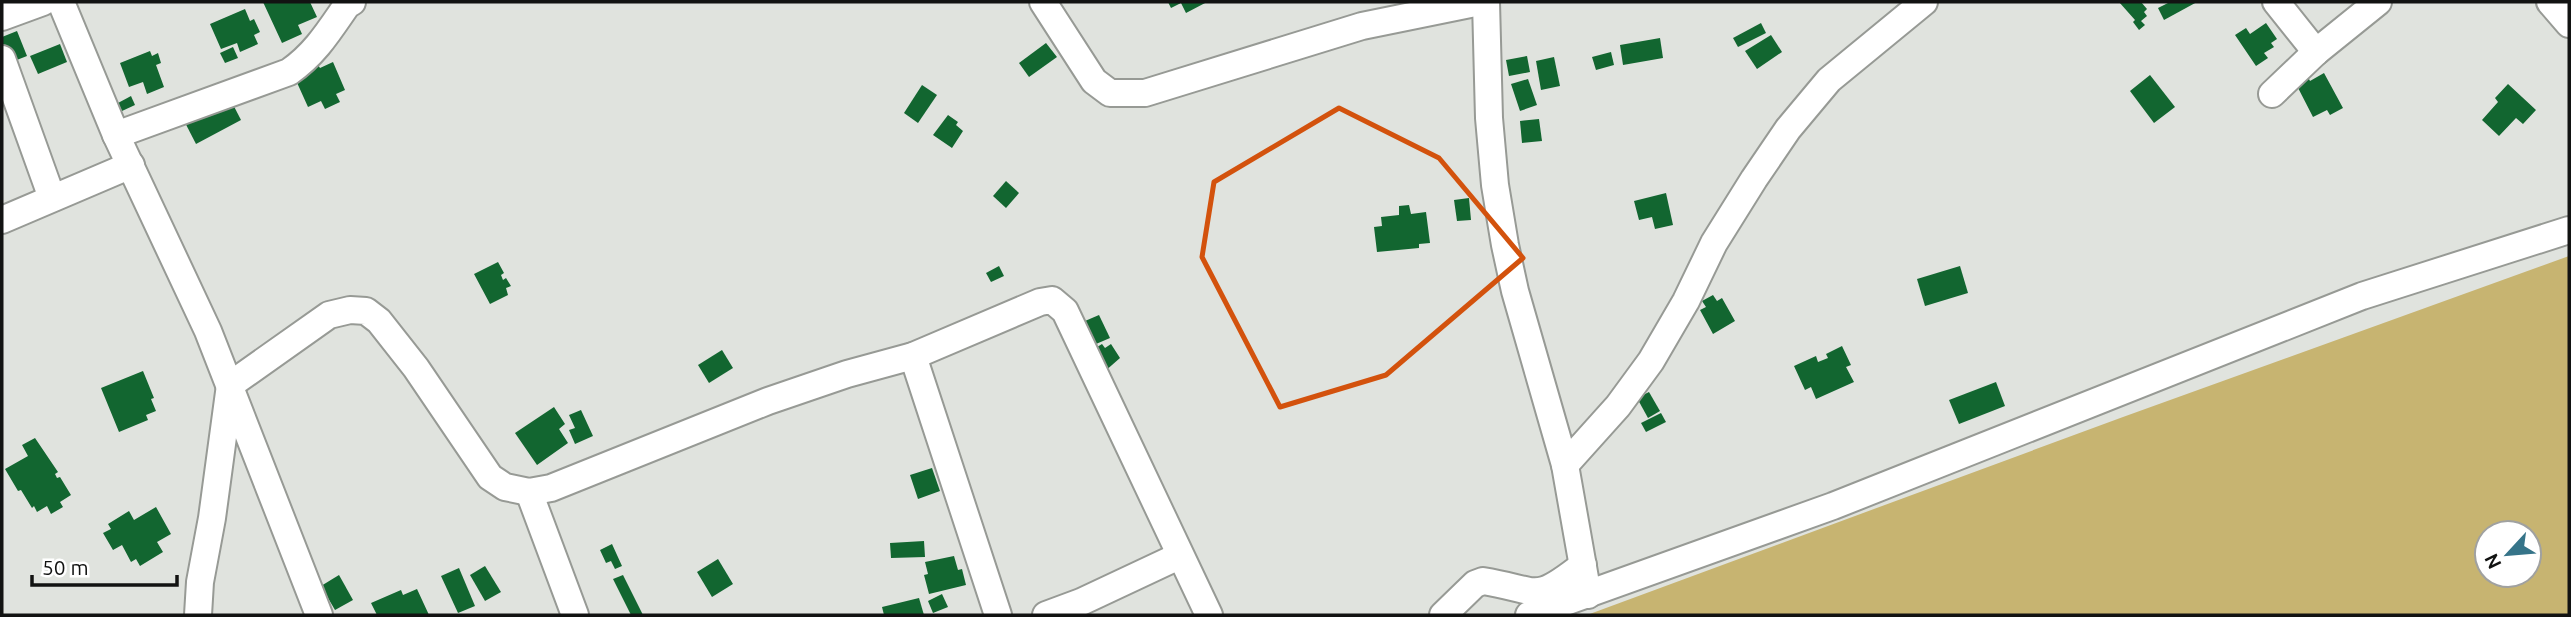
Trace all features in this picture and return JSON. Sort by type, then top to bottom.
[{"type":"street","points":[[2,17],[43,2]]},
{"type":"street","points":[[61,2],[116,135],[208,331],[319,615]]},
{"type":"street","points":[[116,135],[289,72],[305,61],[324,41],[347,5],[352,2]]},
{"type":"street","points":[[1043,2],[1094,81],[1110,93],[1146,93],[1362,26],[1480,2]]},
{"type":"street","points":[[1486,2],[1489,118],[1495,185],[1503,233],[1515,290],[1565,465],[1588,595]]},
{"type":"street","points":[[1565,465],[1618,406],[1651,361],[1686,301],[1714,243],[1788,129],[1829,80],[1924,2]]},
{"type":"street","points":[[2276,2],[2316,52]]},
{"type":"street","points":[[2272,94],[2316,52],[2378,2]]},
{"type":"street","points":[[2550,2],[2569,24]]},
{"type":"street","points":[[2,59],[52,198]]},
{"type":"street","points":[[2,220],[131,166]]},
{"type":"street","points":[[1529,615],[1833,506],[2362,296],[2569,230]]},
{"type":"street","points":[[198,615],[200,582],[212,518],[230,385],[329,315],[350,310],[366,311],[379,321],[416,368],[490,477],[505,486],[529,492],[576,479],[649,447],[768,401],[847,374],[913,356],[1040,302],[1052,300],[1065,311],[1209,615]]},
{"type":"street","points":[[913,356],[998,615]]},
{"type":"street","points":[[529,492],[575,615]]},
{"type":"street","points":[[1046,615],[1081,602],[1179,555]]},
{"type":"street","points":[[1443,615],[1475,584],[1483,581],[1539,593],[1561,582],[1583,565]]},
{"type":"highlighted area","points":[[1339,108],[1439,158],[1523,258],[1386,375],[1280,407],[1202,257],[1214,182]]},
{"type":"shaded area","points":[[2569,256],[2569,615],[1587,615],[2123,417]]},
{"type":"building","points":[[263,2],[310,2],[317,17],[298,25],[302,34],[282,43]]},
{"type":"building","points":[[1168,2],[1207,2],[1186,13],[1181,3],[1171,8]]},
{"type":"building","points":[[2119,2],[2141,2],[2147,9],[2144,12],[2147,16],[2141,21],[2145,25],[2139,30],[2133,22],[2135,20]]},
{"type":"building","points":[[2170,2],[2197,2],[2164,20],[2158,8]]},
{"type":"building","points":[[245,9],[250,21],[254,19],[260,32],[254,35],[258,44],[240,52],[237,43],[221,49],[210,24]]},
{"type":"building","points":[[1761,23],[1766,33],[1738,47],[1733,38]]},
{"type":"building","points":[[2266,23],[2277,39],[2271,43],[2274,47],[2264,53],[2268,58],[2256,66],[2235,35],[2246,28],[2250,34]]},
{"type":"building","points":[[17,31],[27,56],[9,63],[2,46],[2,37]]},
{"type":"building","points":[[1771,35],[1782,52],[1757,69],[1745,51]]},
{"type":"building","points":[[1660,38],[1663,58],[1623,65],[1620,45]]},
{"type":"building","points":[[1046,43],[1057,57],[1029,77],[1019,63]]},
{"type":"building","points":[[60,44],[67,62],[38,74],[30,56]]},
{"type":"building","points":[[233,47],[238,58],[225,63],[220,53]]},
{"type":"building","points":[[150,51],[152,56],[158,53],[161,63],[156,65],[164,87],[147,94],[143,82],[129,87],[120,63]]},
{"type":"building","points":[[1611,52],[1614,65],[1596,70],[1592,57]]},
{"type":"building","points":[[1527,56],[1530,72],[1509,76],[1506,60]]},
{"type":"building","points":[[1554,57],[1560,86],[1541,90],[1536,61]]},
{"type":"building","points":[[333,62],[345,90],[336,94],[340,102],[325,109],[321,101],[308,107],[294,76],[318,65],[320,68]]},
{"type":"building","points":[[2324,73],[2343,108],[2330,115],[2327,110],[2313,117],[2295,82],[2307,75],[2310,81]]},
{"type":"building","points":[[2150,75],[2175,107],[2154,123],[2130,91]]},
{"type":"building","points":[[1528,79],[1537,105],[1520,111],[1511,84]]},
{"type":"building","points":[[2508,84],[2536,110],[2523,124],[2516,118],[2499,136],[2482,120],[2498,102],[2495,98]]},
{"type":"building","points":[[223,85],[241,120],[196,144],[178,109]]},
{"type":"building","points":[[922,85],[937,95],[918,123],[904,113]]},
{"type":"building","points":[[131,96],[135,105],[122,111],[118,103]]},
{"type":"building","points":[[948,115],[958,122],[956,125],[963,131],[952,148],[933,135]]},
{"type":"building","points":[[1539,119],[1542,141],[1522,143],[1520,121]]},
{"type":"building","points":[[1006,181],[1019,193],[1006,208],[993,196]]},
{"type":"building","points":[[1666,193],[1673,225],[1655,229],[1652,217],[1639,220],[1634,201]]},
{"type":"building","points":[[1469,198],[1471,220],[1457,221],[1454,200]]},
{"type":"building","points":[[1409,205],[1411,214],[1426,212],[1430,243],[1419,244],[1419,248],[1377,252],[1374,227],[1382,226],[1381,217],[1399,215],[1399,206]]},
{"type":"building","points":[[498,262],[504,273],[501,275],[503,280],[506,278],[511,286],[506,288],[508,295],[490,304],[474,274]]},
{"type":"building","points":[[999,266],[1004,276],[991,282],[986,273]]},
{"type":"building","points":[[1960,266],[1968,293],[1925,306],[1917,279]]},
{"type":"building","points":[[1713,295],[1717,301],[1722,298],[1735,321],[1713,334],[1700,310],[1706,307],[1702,301]]},
{"type":"building","points":[[1099,315],[1110,338],[1089,347],[1078,324]]},
{"type":"building","points":[[1102,344],[1105,348],[1111,344],[1120,358],[1104,372],[1089,352]]},
{"type":"building","points":[[1842,346],[1851,365],[1846,367],[1854,382],[1816,399],[1811,387],[1805,390],[1794,366],[1816,356],[1818,362],[1828,358],[1826,354]]},
{"type":"building","points":[[722,350],[733,368],[709,383],[698,365]]},
{"type":"building","points":[[143,371],[154,398],[151,399],[156,411],[146,415],[148,420],[119,432],[101,388]]},
{"type":"building","points":[[1996,382],[2005,406],[1959,424],[1949,400]]},
{"type":"building","points":[[1649,392],[1660,411],[1648,418],[1637,398]]},
{"type":"building","points":[[554,407],[565,424],[559,429],[568,443],[537,465],[515,433]]},
{"type":"building","points":[[581,410],[593,436],[575,444],[569,430],[575,428],[569,415]]},
{"type":"building","points":[[1661,413],[1666,422],[1646,432],[1641,423]]},
{"type":"building","points":[[35,438],[58,472],[55,474],[57,478],[60,477],[71,495],[60,502],[63,507],[51,514],[47,506],[37,512],[34,506],[32,508],[5,469],[28,456],[22,445]]},
{"type":"building","points":[[932,468],[940,491],[918,499],[910,475]]},
{"type":"building","points":[[156,507],[171,534],[157,542],[163,552],[140,566],[136,559],[131,562],[122,545],[113,550],[103,533],[111,529],[108,524],[129,511],[134,520]]},
{"type":"building","points":[[924,541],[925,557],[891,558],[890,543]]},
{"type":"building","points":[[612,544],[622,566],[615,569],[611,561],[606,563],[600,550]]},
{"type":"building","points":[[954,556],[958,570],[962,569],[966,585],[929,594],[924,575],[928,574],[925,562]]},
{"type":"building","points":[[718,559],[733,584],[712,597],[697,572]]},
{"type":"building","points":[[485,566],[501,592],[485,601],[470,575]]},
{"type":"building","points":[[459,568],[475,606],[458,613],[441,576]]},
{"type":"building","points":[[339,575],[353,600],[335,610],[321,586]]},
{"type":"building","points":[[623,575],[643,615],[631,615],[613,579]]},
{"type":"building","points":[[417,589],[429,615],[377,615],[371,603],[401,590],[403,595]]},
{"type":"building","points":[[942,594],[948,607],[933,613],[928,601]]},
{"type":"building","points":[[919,598],[924,615],[884,615],[882,607]]}]
